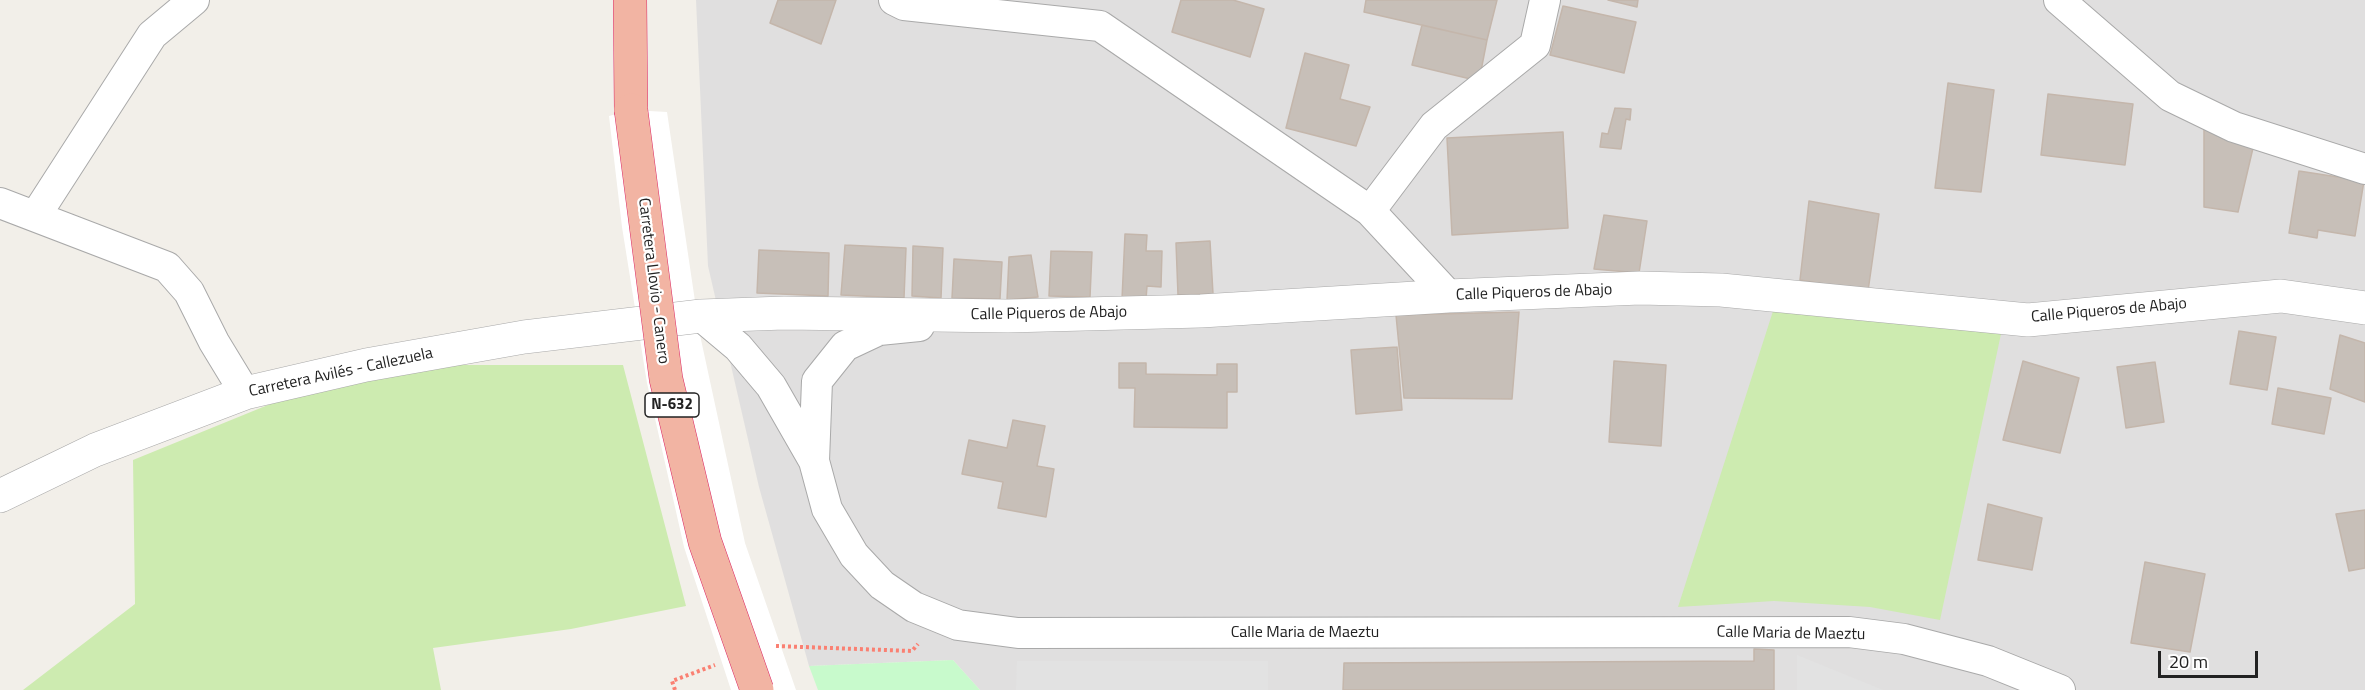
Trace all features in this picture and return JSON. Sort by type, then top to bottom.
[{"type":"highway","name":"Carretera Llovio - Canero","points":[[630,0],[631,110],[666,379],[705,542],[757,690]]},
{"type":"street","points":[[36,215],[152,35],[194,0]]},
{"type":"street","points":[[894,0],[904,5],[1098,13],[1370,211],[1449,296]]},
{"type":"street","points":[[1370,211],[1434,126],[1534,45],[1545,0]]},
{"type":"street","points":[[2059,0],[2170,96],[2234,127],[2365,169]]},
{"type":"street","points":[[0,203],[167,267],[189,292],[214,342],[245,393]]},
{"type":"street","name":"Calle Piqueros de Abajo","points":[[701,316],[784,313],[1008,316],[1201,311],[1449,296],[1640,288],[1721,290],[2028,320],[2281,296],[2365,308]]},
{"type":"street","name":"Carretera Avilés - Callezuela","points":[[0,496],[95,450],[245,393],[366,365],[524,337],[701,316]]},
{"type":"street","name":"Calle Maria de Maeztu","points":[[701,316],[738,347],[771,386],[814,461],[826,509],[854,555],[882,585],[914,607],[958,625],[1018,633],[1849,632],[1904,639],[1988,661],[2060,690]]},
{"type":"street","points":[[814,461],[818,381],[845,346],[879,330],[1008,316]]},
{"type":"path","points":[[768,645],[912,651],[940,618]]},
{"type":"path","points":[[675,690],[672,681],[725,661]]},
{"type":"shaded area","points":[[696,0],[2365,0],[2365,690],[980,690],[953,660],[809,666],[759,487],[708,266]]},
{"type":"shaded area","points":[[1797,655],[1883,690],[1797,690]]},
{"type":"shaded area","points":[[1017,661],[1268,661],[1268,690],[1016,690]]},
{"type":"green space","points":[[1774,308],[2001,334],[1940,620],[1870,607],[1774,601],[1678,607]]},
{"type":"green space","points":[[366,365],[623,365],[686,606],[571,629],[433,648],[441,690],[23,690],[135,604],[133,460]]},
{"type":"green space","points":[[953,660],[980,690],[818,690],[809,666]]},
{"type":"pier","points":[[631,110],[667,112],[700,335],[745,543],[796,690],[731,690],[684,547],[647,383],[622,227],[609,116]]},
{"type":"building","points":[[778,0],[836,0],[821,44],[770,23]]},
{"type":"building","points":[[1181,0],[1233,0],[1264,9],[1250,57],[1172,32]]},
{"type":"building","points":[[1366,0],[1497,0],[1487,40],[1364,12]]},
{"type":"building","points":[[1608,0],[1638,0],[1637,7]]},
{"type":"building","points":[[1563,6],[1636,22],[1624,73],[1550,55]]},
{"type":"building","points":[[1422,25],[1487,40],[1479,81],[1412,65]]},
{"type":"building","points":[[1305,53],[1349,65],[1340,99],[1370,107],[1356,146],[1286,128]]},
{"type":"building","points":[[1948,83],[1994,90],[1981,192],[1935,188]]},
{"type":"building","points":[[2048,94],[2133,104],[2125,165],[2041,155]]},
{"type":"building","points":[[1615,108],[1631,109],[1630,120],[1626,119],[1621,149],[1600,147],[1602,133],[1608,134]]},
{"type":"building","points":[[2204,121],[2253,148],[2238,212],[2204,207]]},
{"type":"building","points":[[1563,132],[1568,228],[1452,235],[1447,138]]},
{"type":"building","points":[[2299,171],[2364,181],[2355,236],[2318,230],[2317,238],[2289,233]]},
{"type":"building","points":[[1809,201],[1879,214],[1868,291],[1800,280]]},
{"type":"building","points":[[1604,215],[1647,221],[1639,273],[1594,269]]},
{"type":"building","points":[[1125,234],[1147,235],[1146,251],[1162,251],[1161,287],[1147,286],[1146,299],[1122,299]]},
{"type":"building","points":[[1210,241],[1213,294],[1178,295],[1176,243]]},
{"type":"building","points":[[845,245],[906,248],[904,298],[841,295]]},
{"type":"building","points":[[913,246],[943,248],[941,298],[912,296]]},
{"type":"building","points":[[759,250],[829,253],[828,296],[757,293]]},
{"type":"building","points":[[1051,251],[1092,252],[1090,297],[1049,296]]},
{"type":"building","points":[[1031,255],[1038,297],[1007,300],[1009,257]]},
{"type":"building","points":[[954,259],[1002,262],[1000,299],[952,298]]},
{"type":"building","points":[[1519,312],[1512,399],[1404,398],[1396,315]]},
{"type":"building","points":[[2239,331],[2276,337],[2267,390],[2230,384]]},
{"type":"building","points":[[2340,335],[2365,343],[2365,402],[2330,389]]},
{"type":"building","points":[[1397,347],[1402,410],[1356,414],[1351,350]]},
{"type":"building","points":[[1614,361],[1666,365],[1661,446],[1609,442]]},
{"type":"building","points":[[2023,361],[2079,378],[2060,453],[2003,440]]},
{"type":"building","points":[[2155,362],[2164,422],[2126,428],[2117,367]]},
{"type":"building","points":[[1119,363],[1146,363],[1146,374],[1217,375],[1217,364],[1237,364],[1237,392],[1227,392],[1227,428],[1134,427],[1135,388],[1119,388]]},
{"type":"building","points":[[2278,388],[2331,398],[2324,434],[2272,424]]},
{"type":"building","points":[[1013,420],[1045,426],[1037,466],[1054,469],[1046,517],[998,508],[1003,482],[962,474],[969,440],[1007,448]]},
{"type":"building","points":[[1988,504],[2042,518],[2032,570],[1978,560]]},
{"type":"building","points":[[2365,510],[2365,568],[2349,571],[2336,514]]},
{"type":"building","points":[[2145,562],[2205,574],[2190,652],[2131,643]]},
{"type":"building","points":[[1754,649],[1774,650],[1774,690],[1343,690],[1344,663],[1754,661]]}]
